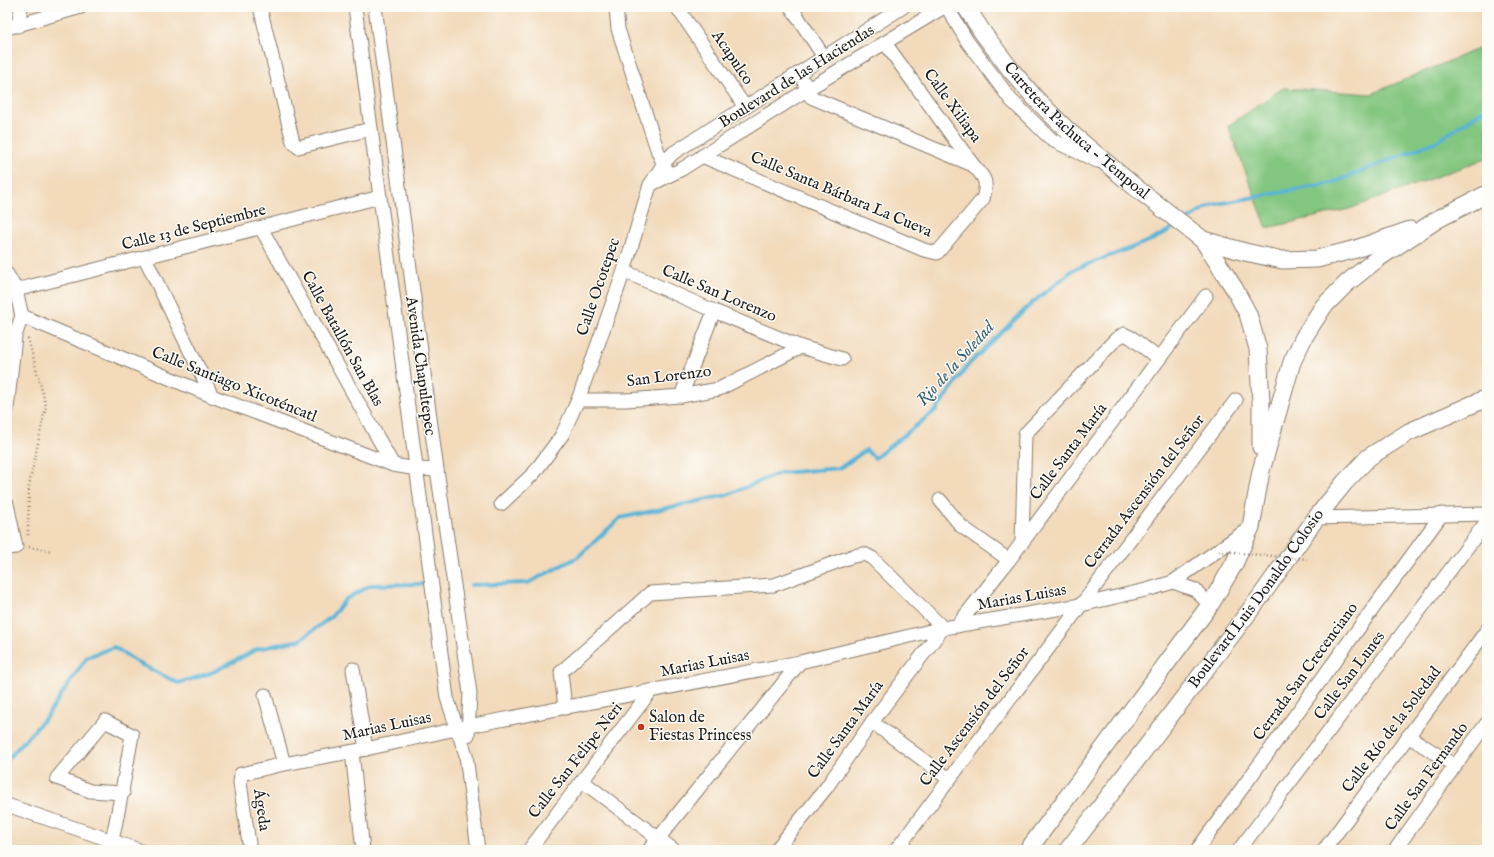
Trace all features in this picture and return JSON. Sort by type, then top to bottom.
[{"type":"main road","name":"Carretera Pachuca - Tempoal","points":[[966,7],[983,33],[1035,98],[1067,130],[1135,187],[1198,236],[1234,288],[1248,314],[1258,349],[1261,402],[1261,471]]},
{"type":"main road","points":[[1028,850],[1210,605],[1234,564],[1251,527],[1261,471],[1292,362],[1304,336],[1323,308],[1347,283],[1377,259],[1438,219],[1487,194]]},
{"type":"main road","name":"Carretera Pachuca - Tempoal","points":[[1198,236],[1245,252],[1282,260],[1317,259],[1356,249],[1438,219]]},
{"type":"main road","name":"Boulevard Luis Donaldo Colosio","points":[[1068,850],[1261,596],[1316,518],[1345,482],[1369,457],[1409,432],[1487,398]]},
{"type":"street","points":[[12,27],[21,7]]},
{"type":"street","points":[[12,27],[82,7]]},
{"type":"street","points":[[260,7],[293,142],[298,147],[371,129]]},
{"type":"street","name":"Avenida Chapultepec","points":[[356,7],[447,698],[463,728]]},
{"type":"street","name":"Avenida Chapultepec","points":[[375,7],[437,470],[470,694],[463,728]]},
{"type":"street","points":[[616,7],[618,29],[658,152],[669,176],[650,184]]},
{"type":"street","name":"Acapulco","points":[[677,7],[745,107]]},
{"type":"street","points":[[791,7],[824,57]]},
{"type":"street","name":"Boulevard de las Haciendas","points":[[664,163],[673,153],[903,7]]},
{"type":"street","points":[[945,7],[967,41],[1011,100],[1052,140],[1115,170]]},
{"type":"street","name":"Boulevard de las Haciendas","points":[[669,176],[808,89],[945,7]]},
{"type":"street","name":"Calle Xiliapa","points":[[885,43],[973,165],[985,178],[986,190]]},
{"type":"street","points":[[798,73],[811,97],[973,165]]},
{"type":"street","name":"Calle Santa Bárbara La Cueva","points":[[702,156],[924,250],[938,253],[983,199],[986,190]]},
{"type":"street","name":"Calle Ocotepec","points":[[501,504],[534,473],[562,435],[578,400],[624,271],[650,184],[664,163]]},
{"type":"street","name":"Calle 13 de Septiembre","points":[[16,290],[380,197]]},
{"type":"street","name":"Calle Batallón San Blas","points":[[261,228],[393,465]]},
{"type":"street","points":[[145,258],[212,396]]},
{"type":"street","name":"Calle San Lorenzo","points":[[624,271],[714,311],[801,347],[842,359]]},
{"type":"street","points":[[7,274],[16,290],[22,316],[15,336],[7,409]]},
{"type":"street","name":"Calle Santa María","points":[[956,626],[1009,560],[1206,296]]},
{"type":"street","points":[[681,396],[714,311]]},
{"type":"street","name":"Calle Santiago Xicoténcatl","points":[[22,316],[212,396],[393,465],[417,469],[437,470]]},
{"type":"street","points":[[1022,542],[1025,434],[1116,339],[1124,334],[1132,338],[1159,359]]},
{"type":"street","name":"San Lorenzo","points":[[578,400],[626,400],[681,396],[718,389],[801,347]]},
{"type":"street","name":"Cerrada Ascensión del Señor","points":[[1081,605],[1236,400]]},
{"type":"street","points":[[940,500],[961,526],[1009,560]]},
{"type":"street","points":[[7,504],[17,547]]},
{"type":"street","name":"Cerrada San Crecenciano","points":[[1197,850],[1442,514]]},
{"type":"street","points":[[1316,518],[1487,514]]},
{"type":"street","name":"Calle San Lunes","points":[[1239,850],[1487,521]]},
{"type":"street","name":"Marias Luisas","points":[[242,774],[284,764],[352,752],[463,728],[800,662],[943,628],[1081,605],[1150,589],[1173,582],[1251,527]]},
{"type":"street","points":[[566,708],[561,672],[650,593],[774,586],[853,556],[864,554],[872,558],[943,628]]},
{"type":"street","points":[[1173,582],[1194,590],[1210,605]]},
{"type":"street","name":"Calle Ascensión del Señor","points":[[896,850],[1081,605]]},
{"type":"street","name":"Calle Santa María","points":[[776,850],[826,788],[872,722],[943,628]]},
{"type":"street","name":"Calle Río de la Soledad","points":[[1324,850],[1487,630]]},
{"type":"street","points":[[649,850],[800,662]]},
{"type":"street","points":[[354,669],[366,749]]},
{"type":"street","name":"Calle San Felipe Neri","points":[[529,850],[650,692]]},
{"type":"street","points":[[265,695],[284,764]]},
{"type":"street","points":[[112,840],[123,793],[132,735],[105,721],[57,778],[90,791],[123,793]]},
{"type":"street","points":[[872,722],[949,779]]},
{"type":"street","name":"Calle San Fernando","points":[[1395,850],[1487,723]]},
{"type":"street","points":[[463,728],[478,850]]},
{"type":"street","points":[[1408,736],[1455,766]]},
{"type":"street","points":[[352,752],[363,850]]},
{"type":"street","name":"Ágeda","points":[[242,774],[240,783],[250,850]]},
{"type":"street","points":[[582,781],[674,850]]},
{"type":"street","points":[[7,805],[139,850]]},
{"type":"path","points":[[22,316],[46,406],[17,547],[52,551]]},
{"type":"path","points":[[1219,551],[1307,559]]},
{"type":"green space","points":[[1487,45],[1487,158],[1349,209],[1267,228],[1228,126],[1283,88],[1371,94]]},
{"type":"waterway","points":[[1185,221],[1212,205],[1332,183],[1437,141],[1487,108]]},
{"type":"waterway","name":"Rio de la Soledad","points":[[471,585],[528,583],[578,557],[620,518],[727,495],[780,473],[840,468],[866,450],[875,458],[936,410],[969,364],[1032,303],[1073,270],[1154,239],[1178,225]]},
{"type":"waterway","points":[[7,760],[47,716],[87,657],[114,647],[138,663],[178,683],[211,673],[258,649],[300,640],[331,617],[346,599],[371,585],[422,584]]},
{"type":"place","name":"Salon de Fiestas Princess","points":[[641,727]]}]
